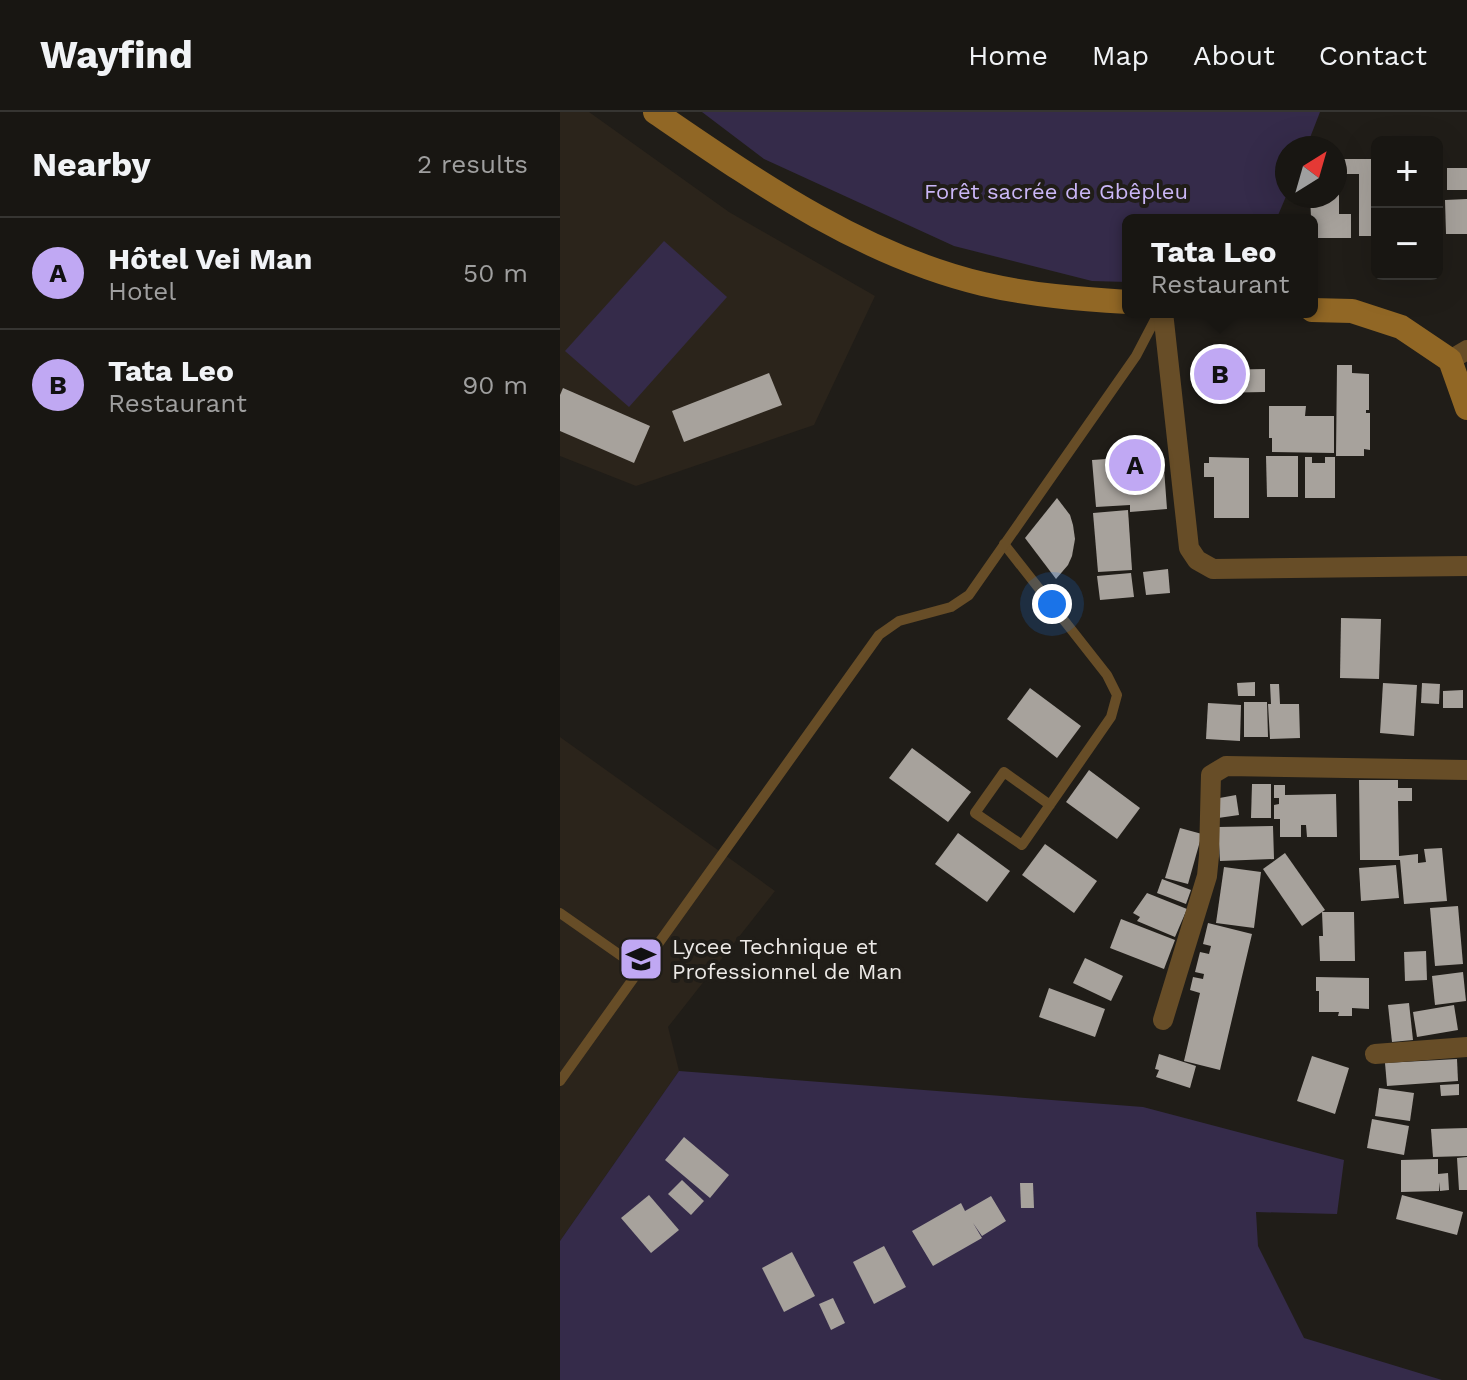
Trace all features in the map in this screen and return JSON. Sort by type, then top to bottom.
[{"type":"main road","points":[[655,112],[752,178],[846,233],[921,265],[983,284],[1064,298],[1122,302]]},
{"type":"main road","points":[[1318,310],[1352,311],[1401,327],[1459,355],[1467,408]]},
{"type":"street","points":[[1162,318],[1189,548],[1197,560],[1213,569],[1467,566]]},
{"type":"street","points":[[1163,1020],[1207,876],[1211,775],[1226,766],[1467,770]]},
{"type":"street","points":[[1375,1054],[1467,1047]]},
{"type":"lane","points":[[562,1074],[879,635],[899,621],[951,607],[969,595],[1136,356],[1158,318]]},
{"type":"lane","points":[[1004,544],[1107,675],[1117,695],[1111,717],[1050,805],[1022,845],[975,813],[1004,772],[1050,805]]},
{"type":"lane","points":[[560,913],[640,969]]},
{"type":"shaded area","points":[[560,112],[589,112],[729,212],[875,296],[814,425],[636,486],[560,456]]},
{"type":"shaded area","name":"Lycee Technique et Professionnel de Man","points":[[560,737],[775,891],[668,1027],[679,1071],[560,1241]]},
{"type":"green space","name":"Forêt sacrée de Gbêpleu","points":[[702,112],[1320,112],[1311,136],[1275,136],[1275,208],[1281,208],[1279,214],[1122,214],[1122,282],[1092,281],[954,246],[764,159]]},
{"type":"green space","points":[[664,241],[727,297],[629,407],[565,351]]},
{"type":"green space","points":[[679,1071],[1143,1107],[1344,1160],[1337,1214],[1256,1212],[1258,1246],[1304,1338],[1442,1380],[560,1380],[560,1241]]},
{"type":"building","points":[[1347,159],[1371,159],[1371,236],[1359,236],[1359,174],[1347,174]]},
{"type":"building","points":[[1447,168],[1467,168],[1467,190],[1447,190]]},
{"type":"building","points":[[1467,199],[1467,234],[1446,234],[1445,200]]},
{"type":"building","points":[[1311,208],[1339,208],[1339,214],[1351,214],[1351,238],[1318,238],[1318,214],[1311,214]]},
{"type":"building","points":[[1337,365],[1352,365],[1352,373],[1369,374],[1369,410],[1366,413],[1370,413],[1370,450],[1364,449],[1364,456],[1336,456]]},
{"type":"building","points":[[1265,369],[1265,392],[1210,393],[1210,370]]},
{"type":"building","points":[[769,373],[782,405],[684,442],[672,411]]},
{"type":"building","points":[[563,388],[650,426],[634,463],[560,431],[560,395]]},
{"type":"building","points":[[1269,406],[1306,406],[1305,416],[1334,416],[1334,453],[1272,452]]},
{"type":"building","points":[[1163,455],[1167,509],[1130,512],[1130,505],[1096,507],[1092,460]]},
{"type":"building","points":[[1266,456],[1298,456],[1298,497],[1267,497]]},
{"type":"building","points":[[1209,457],[1249,458],[1249,518],[1214,518],[1214,477],[1204,477],[1204,463],[1209,463]]},
{"type":"building","points":[[1305,457],[1312,457],[1312,463],[1325,463],[1325,457],[1335,457],[1335,498],[1305,498]]},
{"type":"building","points":[[1057,498],[1070,515],[1075,539],[1068,565],[1056,579],[1025,538]]},
{"type":"building","points":[[1128,510],[1132,570],[1098,572],[1093,513]]},
{"type":"building","points":[[1168,569],[1170,593],[1146,595],[1143,572]]},
{"type":"building","points":[[1131,573],[1134,597],[1100,600],[1097,576]]},
{"type":"building","points":[[1341,618],[1381,619],[1379,679],[1340,678]]},
{"type":"building","points":[[1255,682],[1255,696],[1238,696],[1237,683]]},
{"type":"building","points":[[1383,683],[1417,685],[1414,736],[1380,733]]},
{"type":"building","points":[[1422,683],[1440,684],[1439,704],[1421,703]]},
{"type":"building","points":[[1270,684],[1279,684],[1280,704],[1299,704],[1300,738],[1270,739]]},
{"type":"building","points":[[1030,688],[1081,726],[1057,758],[1007,719]]},
{"type":"building","points":[[1463,690],[1463,708],[1443,708],[1443,691]]},
{"type":"building","points":[[1244,702],[1267,702],[1268,737],[1244,737]]},
{"type":"building","points":[[1208,703],[1241,705],[1240,741],[1206,739]]},
{"type":"building","points":[[912,748],[971,792],[948,822],[889,778]]},
{"type":"building","points":[[1089,770],[1140,808],[1117,839],[1066,802]]},
{"type":"building","points":[[1359,780],[1398,780],[1398,788],[1412,788],[1412,801],[1398,801],[1399,856],[1418,854],[1418,863],[1426,862],[1424,849],[1442,848],[1447,901],[1404,904],[1400,860],[1360,860]]},
{"type":"building","points":[[1252,784],[1271,784],[1271,818],[1251,818]]},
{"type":"building","points":[[1274,785],[1285,785],[1285,795],[1336,794],[1337,837],[1307,837],[1306,825],[1301,825],[1301,837],[1280,837],[1280,819],[1274,819],[1274,805],[1279,804],[1279,798],[1274,798]]},
{"type":"building","points":[[1236,795],[1239,815],[1218,818],[1214,799]]},
{"type":"building","points":[[1273,826],[1274,859],[1220,861],[1218,827]]},
{"type":"building","points":[[1180,828],[1202,834],[1188,884],[1165,878]]},
{"type":"building","points":[[958,833],[1010,871],[987,902],[935,864]]},
{"type":"building","points":[[1045,844],[1097,881],[1074,913],[1022,875]]},
{"type":"building","points":[[1285,853],[1325,910],[1302,926],[1263,869]]},
{"type":"building","points":[[1396,865],[1399,898],[1361,901],[1359,868]]},
{"type":"building","points":[[1224,867],[1261,872],[1254,928],[1216,923]]},
{"type":"building","points":[[1162,879],[1191,890],[1186,904],[1157,893]]},
{"type":"building","points":[[1147,893],[1187,909],[1175,937],[1137,921],[1140,917],[1133,913]]},
{"type":"building","points":[[1458,906],[1463,964],[1435,966],[1430,908]]},
{"type":"building","points":[[1322,912],[1354,912],[1355,961],[1320,961]]},
{"type":"building","points":[[1121,919],[1175,940],[1164,969],[1110,948]]},
{"type":"building","points":[[1208,923],[1252,934],[1220,1070],[1184,1061],[1200,993],[1190,990],[1193,977],[1203,979],[1204,974],[1195,972],[1200,952],[1209,954],[1211,946],[1203,944]]},
{"type":"building","points":[[1426,951],[1427,980],[1405,981],[1404,952]]},
{"type":"building","points":[[1085,958],[1123,976],[1111,1001],[1073,983]]},
{"type":"building","points":[[1463,972],[1466,1001],[1435,1005],[1432,976]]},
{"type":"building","points":[[1316,977],[1369,978],[1369,1009],[1352,1008],[1352,1016],[1338,1016],[1339,1012],[1319,1012]]},
{"type":"building","points":[[1049,988],[1105,1009],[1095,1037],[1039,1017]]},
{"type":"building","points":[[1409,1003],[1413,1040],[1392,1042],[1388,1005]]},
{"type":"building","points":[[1454,1005],[1458,1030],[1417,1037],[1413,1012]]},
{"type":"building","points":[[1159,1054],[1196,1066],[1190,1088],[1156,1077]]},
{"type":"building","points":[[1312,1056],[1349,1068],[1335,1114],[1297,1101]]},
{"type":"building","points":[[1457,1059],[1458,1081],[1387,1086],[1385,1063]]},
{"type":"building","points":[[1459,1084],[1459,1095],[1441,1096],[1440,1085]]},
{"type":"building","points":[[1379,1088],[1414,1093],[1410,1121],[1375,1116]]},
{"type":"building","points":[[1372,1119],[1409,1126],[1404,1155],[1367,1148]]},
{"type":"building","points":[[1467,1128],[1467,1156],[1433,1157],[1431,1129]]},
{"type":"building","points":[[684,1137],[729,1175],[710,1198],[665,1160]]},
{"type":"building","points":[[1467,1157],[1467,1190],[1459,1190],[1457,1158]]},
{"type":"building","points":[[1438,1159],[1438,1174],[1448,1173],[1449,1190],[1440,1191],[1439,1182],[1439,1191],[1401,1192],[1401,1160]]},
{"type":"building","points":[[682,1180],[704,1201],[691,1215],[668,1194]]},
{"type":"building","points":[[1020,1183],[1033,1183],[1034,1208],[1021,1208]]},
{"type":"building","points":[[649,1195],[679,1230],[651,1253],[621,1218]]},
{"type":"building","points":[[1402,1195],[1463,1212],[1457,1235],[1396,1219]]},
{"type":"building","points":[[991,1196],[1006,1221],[982,1236],[973,1223],[982,1238],[933,1266],[912,1231],[961,1203],[965,1211]]},
{"type":"building","points":[[884,1246],[906,1287],[874,1304],[853,1262]]},
{"type":"building","points":[[792,1252],[815,1296],[784,1312],[762,1268]]},
{"type":"building","points":[[833,1298],[845,1323],[831,1330],[819,1304]]},
{"type":"place","name":"Tata Leo","points":[[1220,374]]},
{"type":"place","name":"Hôtel Vei Man","points":[[1135,465]]},
{"type":"place","name":"Lycee Technique et Professionnel de Man","points":[[641,959]]}]
